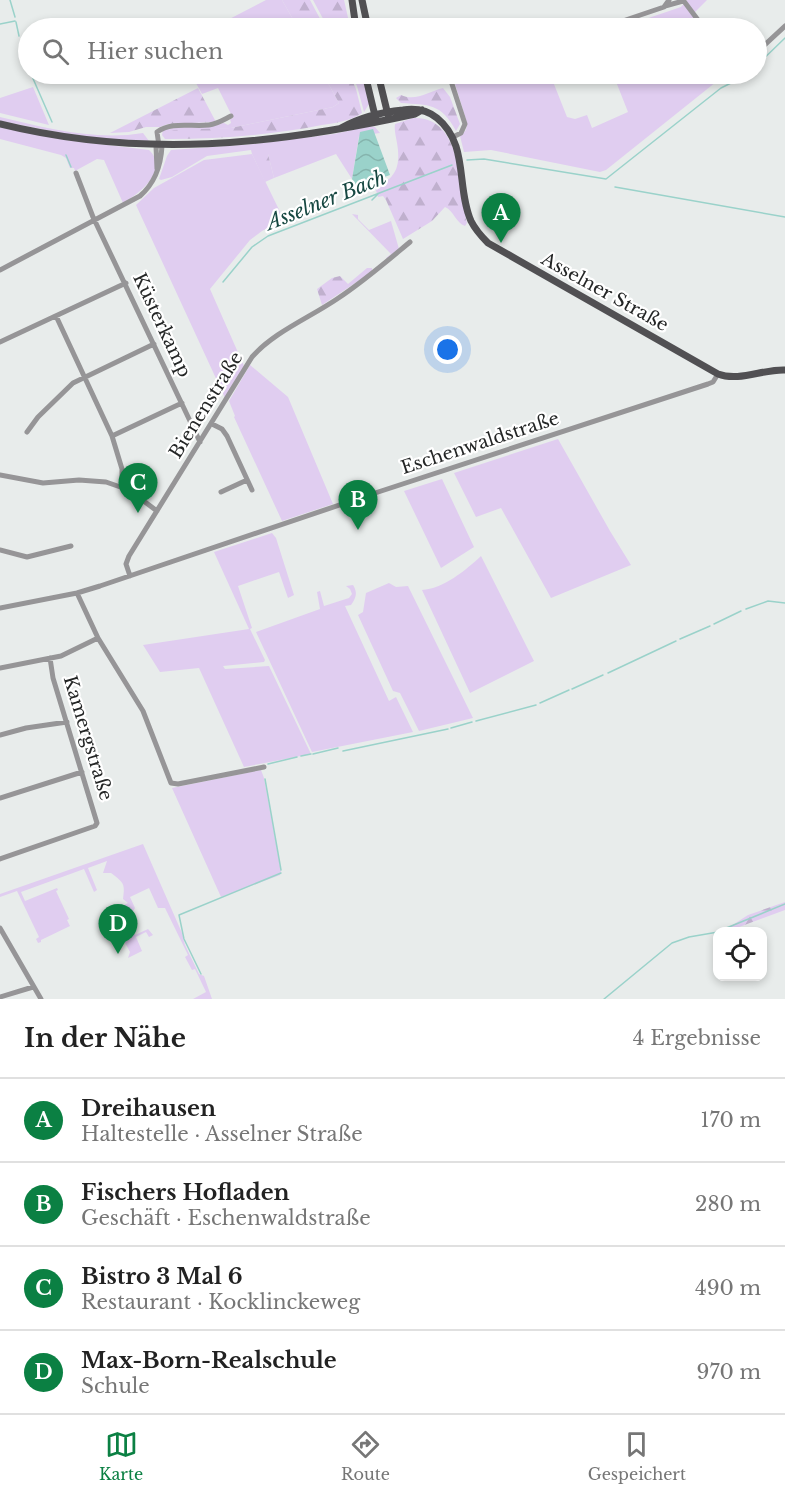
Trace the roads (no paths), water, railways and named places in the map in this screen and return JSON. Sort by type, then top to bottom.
[{"type":"main road","points":[[352,0],[355,18]]},
{"type":"main road","points":[[362,0],[366,18]]},
{"type":"main road","points":[[367,84],[375,119]]},
{"type":"main road","points":[[380,84],[388,116]]},
{"type":"main road","name":"Asselner Straße","points":[[0,124],[58,136],[159,146],[243,143],[341,128],[407,109],[422,111],[435,116],[446,126],[453,137],[459,154],[469,214],[474,227],[486,241],[718,374]]},
{"type":"main road","points":[[718,374],[729,377],[769,370],[785,370]]},
{"type":"street","points":[[664,7],[669,0]]},
{"type":"street","points":[[632,18],[683,0],[696,18]]},
{"type":"street","points":[[767,43],[785,26]]},
{"type":"street","points":[[452,84],[465,124],[461,133],[453,137]]},
{"type":"street","points":[[0,270],[140,196],[153,183],[157,170],[159,146],[157,132],[165,127],[210,125],[231,116]]},
{"type":"street","name":"Küsterkamp","points":[[76,173],[95,220],[200,442]]},
{"type":"street","name":"Bienenstraße","points":[[130,576],[127,560],[255,353],[338,299],[410,242]]},
{"type":"street","points":[[0,342],[126,283]]},
{"type":"street","points":[[56,316],[112,436],[122,469],[122,486]]},
{"type":"street","points":[[27,432],[38,417],[73,383],[154,344]]},
{"type":"street","name":"Eschenwaldstraße","points":[[0,608],[77,593],[130,576],[713,382],[718,374]]},
{"type":"street","points":[[112,436],[182,403]]},
{"type":"street","points":[[212,424],[222,429],[227,436],[252,490]]},
{"type":"street","points":[[0,476],[43,483],[93,481],[122,486],[157,511]]},
{"type":"street","points":[[221,492],[247,480]]},
{"type":"street","points":[[0,550],[27,557],[71,546]]},
{"type":"street","points":[[77,593],[98,638],[143,711],[171,783],[178,784],[264,767]]},
{"type":"street","points":[[0,668],[61,656],[98,638]]},
{"type":"street","name":"Kamergstraße","points":[[0,859],[96,825],[97,820],[53,678],[50,658]]},
{"type":"street","points":[[0,735],[26,728],[67,722]]},
{"type":"street","points":[[0,798],[82,772]]},
{"type":"street","points":[[0,928],[41,999]]},
{"type":"street","points":[[0,997],[33,987]]},
{"type":"water","points":[[373,129],[390,175],[357,187],[352,179],[360,132]]},
{"type":"waterway","points":[[10,0],[15,17]]},
{"type":"waterway","points":[[0,24],[15,21]]},
{"type":"waterway","points":[[16,22],[18,31]]},
{"type":"waterway","points":[[767,55],[785,38]]},
{"type":"waterway","points":[[35,84],[52,122]]},
{"type":"waterway","points":[[467,160],[484,159],[606,179],[729,84]]},
{"type":"waterway","points":[[66,155],[71,167]]},
{"type":"waterway","name":"Asselner Bach","points":[[223,282],[252,247],[268,236],[452,165]]},
{"type":"waterway","name":"Asselner Bach","points":[[615,187],[785,217]]},
{"type":"waterway","name":"Asselner Bach","points":[[372,200],[378,194]]},
{"type":"waterway","points":[[746,609],[768,601],[785,603]]},
{"type":"waterway","points":[[714,624],[741,611]]},
{"type":"waterway","points":[[680,639],[710,626]]},
{"type":"waterway","points":[[608,673],[676,641]]},
{"type":"waterway","points":[[572,689],[603,675]]},
{"type":"waterway","points":[[540,703],[569,690]]},
{"type":"waterway","points":[[476,721],[536,705]]},
{"type":"waterway","points":[[451,728],[472,722]]},
{"type":"waterway","points":[[343,751],[448,729]]},
{"type":"waterway","points":[[313,754],[338,748]]},
{"type":"waterway","points":[[301,756],[311,754]]},
{"type":"waterway","points":[[268,764],[297,757]]},
{"type":"waterway","points":[[265,779],[281,870]]},
{"type":"waterway","points":[[201,974],[184,939],[179,915],[281,873]]},
{"type":"waterway","points":[[729,927],[785,904]]},
{"type":"waterway","points":[[604,999],[672,943],[713,933]]},
{"type":"place","name":"Dreihausen","points":[[501,243]]},
{"type":"place","name":"Bistro 3 Mal 6","points":[[138,513]]},
{"type":"place","name":"Fischers Hofladen","points":[[358,530]]},
{"type":"place","name":"Max-Born-Realschule","points":[[118,954]]}]
